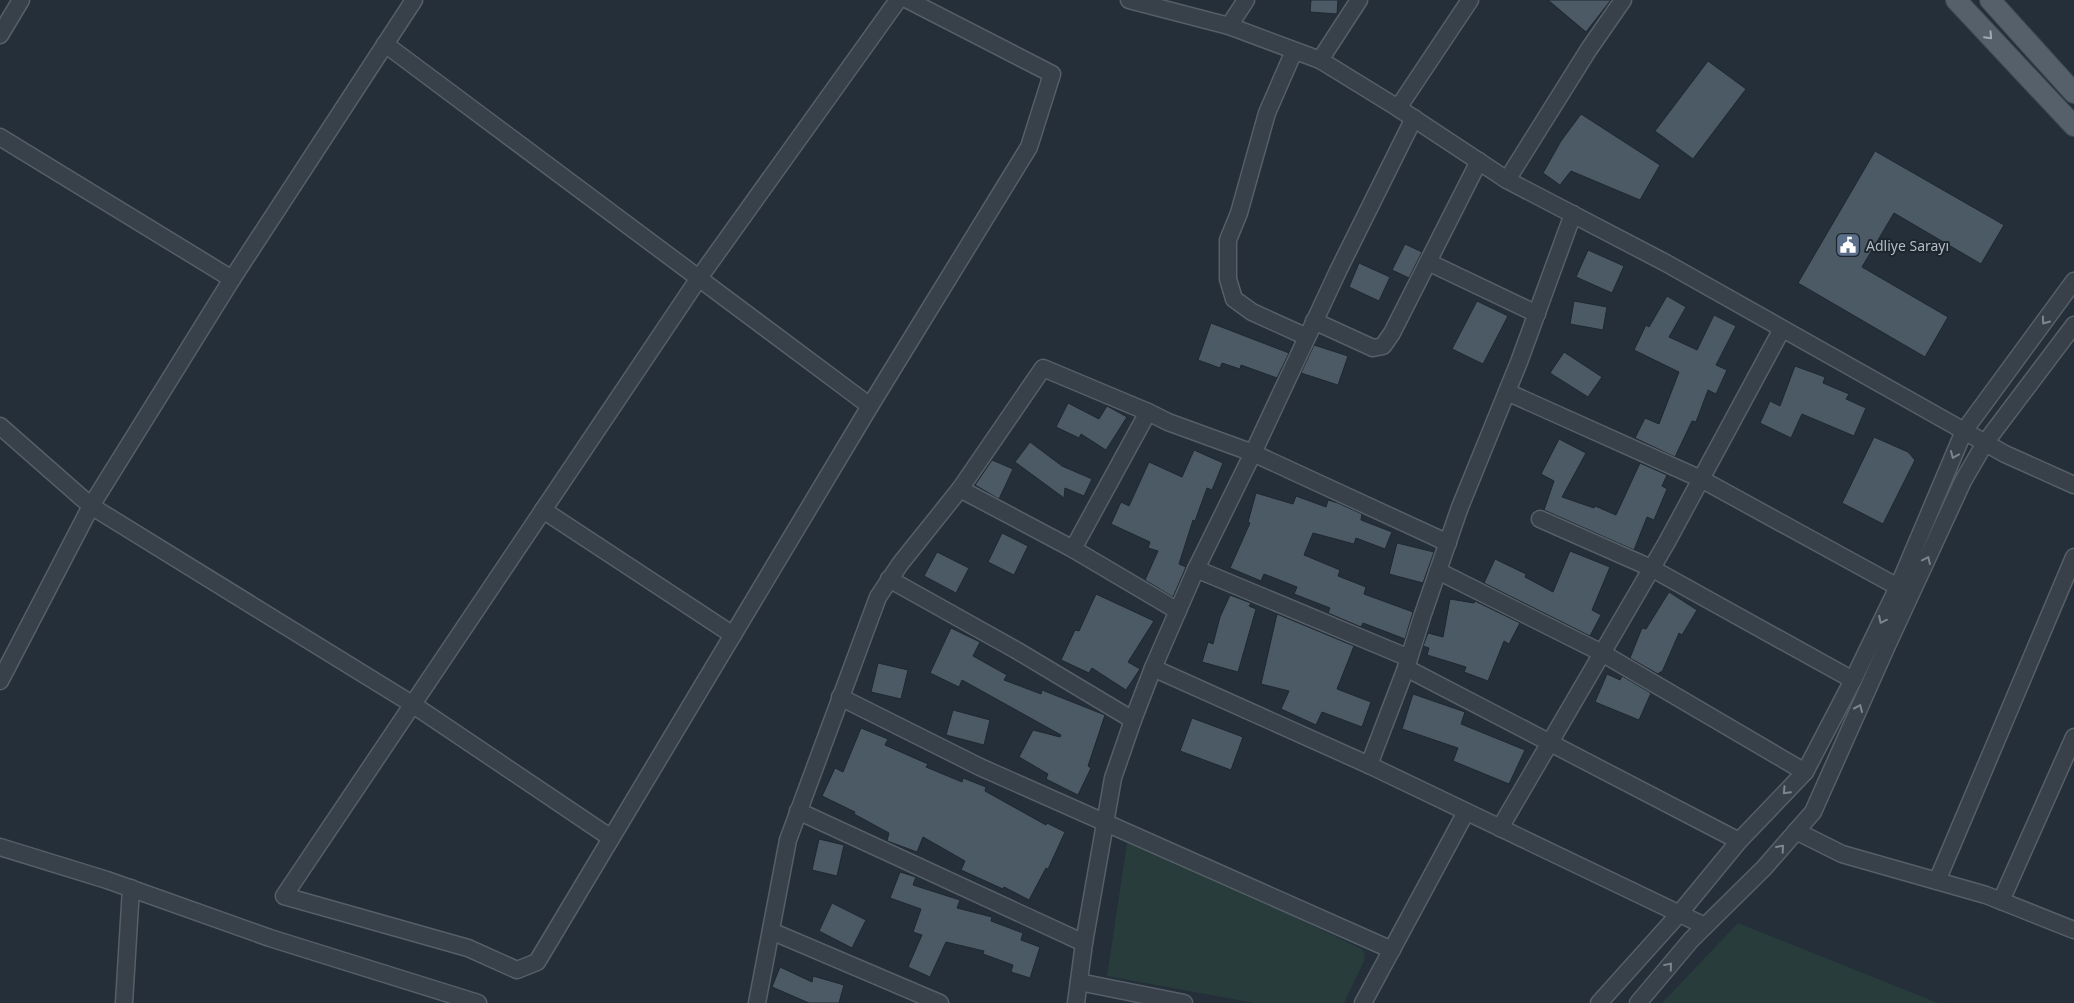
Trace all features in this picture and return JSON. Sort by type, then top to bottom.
[{"type":"main road","points":[[1956,0],[2074,126]]},
{"type":"main road","points":[[1990,0],[2074,93]]},
{"type":"street","points":[[0,35],[22,0]]},
{"type":"street","points":[[0,680],[91,506],[232,279],[414,0]]},
{"type":"street","points":[[898,0],[699,278],[284,896],[468,948],[517,970],[536,962],[870,406],[1029,147],[1052,74],[908,0]]},
{"type":"street","points":[[1129,0],[1150,3],[1229,26],[1320,60],[1414,118],[1508,180],[1666,262],[1964,432],[2005,454],[2074,485]]},
{"type":"street","points":[[1229,26],[1246,0]]},
{"type":"street","points":[[1320,60],[1359,0]]},
{"type":"street","points":[[1398,108],[1470,0]]},
{"type":"street","points":[[1508,180],[1589,49],[1623,0]]},
{"type":"street","points":[[385,44],[870,406]]},
{"type":"street","points":[[1294,51],[1266,113],[1238,212],[1228,240],[1228,279],[1234,299],[1252,312],[1307,337]]},
{"type":"street","points":[[1076,1003],[1084,943],[1114,778],[1133,720],[1153,668],[1196,569],[1253,453],[1314,321],[1414,118]]},
{"type":"street","points":[[0,138],[232,279]]},
{"type":"street","points":[[1314,321],[1373,348],[1383,346],[1392,333],[1479,161]]},
{"type":"street","points":[[1369,765],[1408,663],[1460,507],[1507,392],[1573,214]]},
{"type":"street","points":[[1428,262],[1537,314]]},
{"type":"street","points":[[1599,1003],[1679,914],[1739,841],[1805,772],[1853,680],[1898,587],[1964,432],[2074,281]]},
{"type":"street","points":[[1638,1003],[1705,926],[1764,868],[1813,812],[1963,481],[1985,443],[2074,325]]},
{"type":"street","points":[[1500,828],[1701,480],[1782,329]]},
{"type":"street","points":[[757,1003],[788,840],[878,597],[889,579],[960,489],[1043,368],[1168,422],[1253,453],[1448,543]]},
{"type":"street","points":[[1507,392],[1701,480],[1898,587]]},
{"type":"street","points":[[1073,549],[1148,412]]},
{"type":"street","points":[[0,426],[91,506],[412,704],[611,838]]},
{"type":"street","points":[[960,489],[1073,549],[1178,611]]},
{"type":"street","points":[[543,510],[733,635]]},
{"type":"street","points":[[1540,519],[1651,568],[1853,680]]},
{"type":"street","points":[[1937,881],[2074,557]]},
{"type":"street","points":[[1196,569],[1408,663],[1549,744],[1739,841]]},
{"type":"street","points":[[1438,571],[1602,652],[1805,772]]},
{"type":"street","points":[[889,579],[1016,650],[1133,720]]},
{"type":"street","points":[[1153,668],[1369,765],[1705,926]]},
{"type":"street","points":[[840,697],[980,767],[1392,950]]},
{"type":"street","points":[[2001,901],[2074,737]]},
{"type":"street","points":[[798,811],[1084,943]]},
{"type":"street","points":[[1363,1003],[1466,812]]},
{"type":"street","points":[[1796,831],[1842,854],[2001,901],[2074,930]]},
{"type":"street","points":[[0,847],[131,888],[270,938],[478,1003]]},
{"type":"street","points":[[124,1003],[131,888]]},
{"type":"street","points":[[771,931],[940,1003]]},
{"type":"street","points":[[1079,982],[1184,1003]]},
{"type":"green space","points":[[1134,842],[1362,949],[1365,953],[1364,961],[1344,1003],[1255,1003],[1107,976],[1127,843]]},
{"type":"green space","points":[[1738,923],[1938,1003],[1662,1003]]},
{"type":"building","points":[[1311,0],[1338,0],[1337,14],[1310,12]]},
{"type":"building","points":[[1548,0],[1611,0],[1586,32]]},
{"type":"building","points":[[1708,61],[1746,89],[1693,159],[1655,131]]},
{"type":"building","points":[[1581,114],[1660,165],[1640,200],[1571,171],[1560,185],[1543,173],[1561,141]]},
{"type":"building","name":"Adliye Sarayı","points":[[1875,151],[2004,225],[1981,264],[1894,213],[1862,267],[1948,317],[1925,357],[1798,283]]},
{"type":"building","points":[[1405,244],[1422,252],[1409,278],[1392,270]]},
{"type":"building","points":[[1588,250],[1624,266],[1612,293],[1576,277]]},
{"type":"building","points":[[1359,263],[1390,277],[1379,301],[1349,287]]},
{"type":"building","points":[[1667,296],[1686,307],[1669,337],[1697,350],[1714,315],[1736,326],[1716,365],[1727,370],[1716,394],[1708,390],[1696,422],[1692,421],[1675,457],[1635,438],[1645,418],[1659,424],[1679,372],[1634,350],[1646,325],[1649,327]]},
{"type":"building","points":[[1477,301],[1508,316],[1483,364],[1452,349]]},
{"type":"building","points":[[1574,301],[1607,307],[1603,330],[1570,324]]},
{"type":"building","points":[[1211,323],[1289,353],[1277,378],[1241,365],[1240,369],[1222,363],[1220,368],[1198,360]]},
{"type":"building","points":[[1314,345],[1348,356],[1338,385],[1301,373]]},
{"type":"building","points":[[1564,352],[1602,377],[1588,397],[1550,373]]},
{"type":"building","points":[[1795,366],[1825,377],[1823,383],[1849,394],[1846,399],[1866,408],[1854,436],[1802,414],[1791,438],[1760,423],[1770,401],[1780,406]]},
{"type":"building","points":[[1068,403],[1099,419],[1107,406],[1127,417],[1106,450],[1081,434],[1079,438],[1056,427]]},
{"type":"building","points":[[1874,437],[1908,452],[1915,460],[1883,524],[1842,503]]},
{"type":"building","points":[[1559,439],[1586,453],[1562,497],[1594,508],[1595,506],[1616,515],[1640,463],[1667,475],[1662,486],[1667,489],[1654,520],[1647,517],[1634,550],[1544,510],[1554,481],[1541,474]]},
{"type":"building","points":[[1030,442],[1062,466],[1092,479],[1084,496],[1065,488],[1064,498],[1015,462]]},
{"type":"building","points":[[1194,450],[1223,463],[1212,490],[1207,488],[1195,521],[1193,520],[1179,564],[1186,567],[1173,597],[1145,580],[1158,551],[1148,548],[1150,542],[1111,524],[1121,502],[1129,506],[1149,462],[1182,477]]},
{"type":"building","points":[[992,460],[1013,469],[999,499],[975,485]]},
{"type":"building","points":[[1256,493],[1293,504],[1296,496],[1326,507],[1328,500],[1362,514],[1361,520],[1392,532],[1385,549],[1356,538],[1354,544],[1313,533],[1304,555],[1340,570],[1338,576],[1366,587],[1364,594],[1413,612],[1405,639],[1363,623],[1361,627],[1328,613],[1330,608],[1294,594],[1297,587],[1264,574],[1261,581],[1230,568],[1250,523],[1248,522]]},
{"type":"building","points":[[1002,533],[1028,546],[1014,575],[988,562]]},
{"type":"building","points":[[1397,543],[1434,552],[1423,583],[1389,574]]},
{"type":"building","points":[[1570,551],[1610,567],[1592,610],[1601,615],[1590,636],[1484,583],[1495,559],[1526,574],[1525,577],[1553,592]]},
{"type":"building","points":[[937,552],[969,568],[956,593],[924,576]]},
{"type":"building","points":[[1669,592],[1697,610],[1682,635],[1679,633],[1662,672],[1658,674],[1630,658],[1642,628],[1646,629]]},
{"type":"building","points":[[1096,594],[1154,621],[1128,662],[1140,669],[1126,690],[1092,668],[1089,673],[1061,660],[1075,630],[1079,631]]},
{"type":"building","points":[[1230,595],[1251,603],[1249,606],[1256,609],[1238,672],[1202,662],[1208,642],[1213,644],[1220,617]]},
{"type":"building","points":[[1450,599],[1474,603],[1475,601],[1520,623],[1509,644],[1504,641],[1488,681],[1464,672],[1466,667],[1427,655],[1429,648],[1423,646],[1428,633],[1443,637]]},
{"type":"building","points":[[1277,614],[1354,646],[1337,689],[1371,702],[1362,727],[1322,712],[1316,725],[1281,709],[1289,691],[1261,684]]},
{"type":"building","points":[[951,628],[980,642],[973,656],[1007,675],[1004,680],[1041,694],[1042,690],[1105,715],[1088,766],[1091,768],[1078,795],[1046,779],[1048,774],[1019,757],[1033,730],[1060,737],[1061,735],[962,680],[959,687],[930,673]]},
{"type":"building","points":[[878,663],[908,670],[901,699],[871,692]]},
{"type":"building","points":[[1607,674],[1620,680],[1622,676],[1651,693],[1639,720],[1595,702]]},
{"type":"building","points":[[1413,694],[1465,712],[1461,724],[1525,750],[1509,784],[1453,761],[1458,748],[1402,729]]},
{"type":"building","points":[[953,710],[990,720],[984,745],[946,735]]},
{"type":"building","points":[[1192,718],[1243,737],[1231,770],[1180,751]]},
{"type":"building","points":[[861,728],[888,739],[885,745],[928,764],[926,767],[962,782],[963,778],[986,787],[985,791],[1046,825],[1047,823],[1065,832],[1048,869],[1046,868],[1029,900],[1004,887],[1003,889],[961,870],[965,861],[923,837],[917,852],[887,841],[889,833],[854,814],[855,812],[822,796],[835,768],[843,772]]},
{"type":"building","points":[[819,839],[844,845],[837,876],[812,870]]},
{"type":"building","points":[[900,872],[916,877],[913,885],[960,900],[957,908],[992,917],[991,921],[1023,933],[1021,940],[1040,947],[1030,978],[1011,972],[1013,965],[983,954],[984,951],[946,942],[930,977],[908,967],[922,935],[913,932],[921,909],[890,898]]},
{"type":"building","points":[[832,903],[866,920],[852,948],[819,931]]},
{"type":"building","points":[[780,967],[812,982],[813,976],[844,985],[839,1003],[809,1003],[772,987]]},
{"type":"place","name":"Adliye Sarayı","points":[[1848,245]]}]
